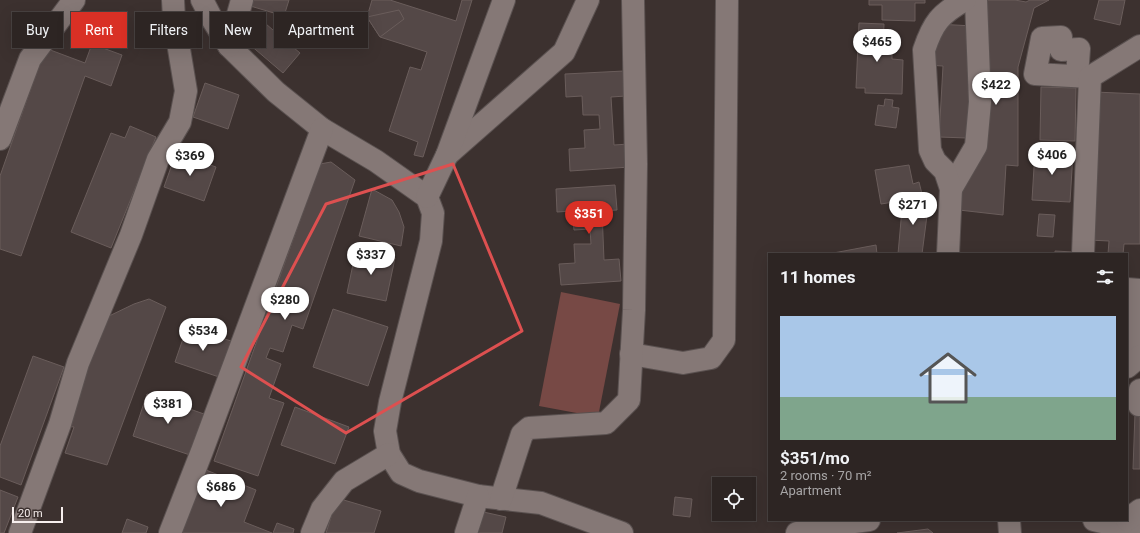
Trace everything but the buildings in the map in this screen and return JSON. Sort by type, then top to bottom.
[{"type":"street","points":[[0,139],[30,59],[74,0]]},
{"type":"street","points":[[20,533],[60,424],[78,363],[131,235],[158,159],[180,122],[186,91],[174,19],[173,0]]},
{"type":"street","points":[[202,0],[210,15]]},
{"type":"street","points":[[239,12],[242,0]]},
{"type":"street","points":[[427,197],[447,155],[504,0]]},
{"type":"street","points":[[447,155],[564,52],[588,0]]},
{"type":"street","points":[[501,499],[522,434],[529,428],[606,423],[629,400],[634,310],[636,172],[633,0]]},
{"type":"street","points":[[631,354],[683,363],[711,358],[724,340],[727,0]]},
{"type":"street","points":[[948,253],[951,189],[945,171],[935,161],[930,150],[924,50],[929,35],[937,20],[952,7],[965,0]]},
{"type":"street","points":[[951,189],[976,146],[980,102],[976,0]]},
{"type":"street","points":[[1083,253],[1083,77],[1140,46]]},
{"type":"street","points":[[231,48],[276,92],[322,129],[376,161],[427,197],[433,213],[431,241],[390,402],[385,431],[390,454],[401,473],[419,481],[478,496],[540,503],[600,529],[622,533]]},
{"type":"street","points":[[170,533],[322,129]]},
{"type":"street","points":[[1128,289],[1139,290],[1135,346],[1128,364]]},
{"type":"street","points":[[312,533],[322,509],[344,481],[390,454]]},
{"type":"street","points":[[466,533],[478,496]]},
{"type":"street","points":[[1102,521],[1128,524],[1140,510]]},
{"type":"street","points":[[797,533],[862,521]]},
{"type":"street","points":[[1010,521],[1010,533]]},
{"type":"highlighted area","points":[[453,164],[522,331],[346,433],[241,367],[326,204]]},
{"type":"shaded area","points":[[561,292],[620,304],[598,417],[539,406]]}]
